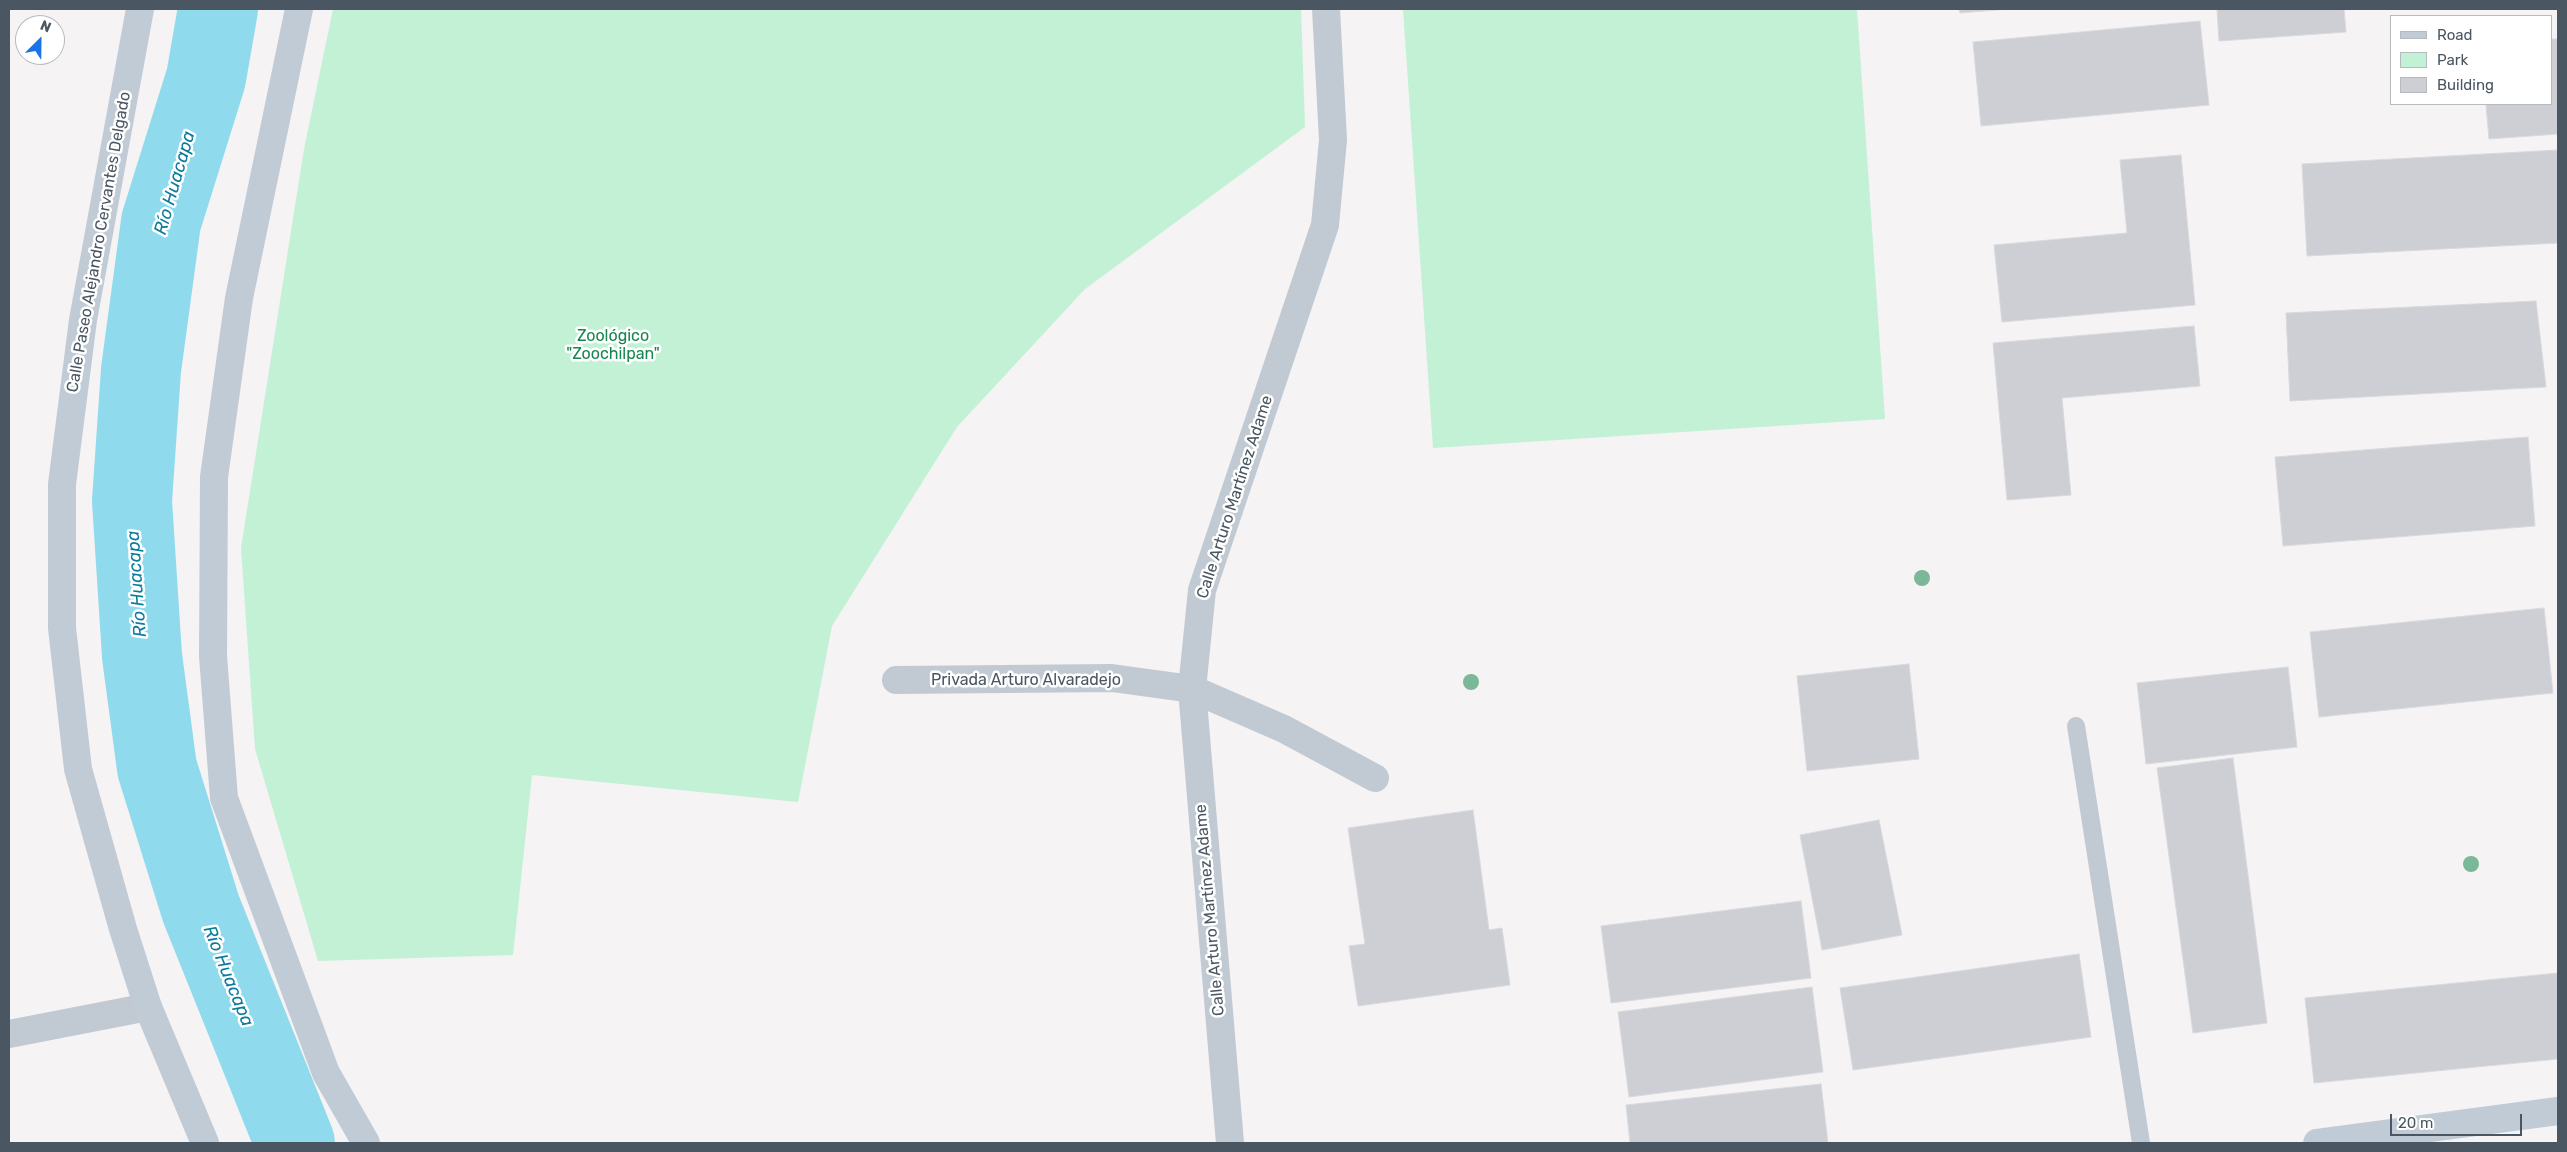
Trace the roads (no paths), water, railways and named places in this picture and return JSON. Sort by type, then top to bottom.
[{"type":"main road","name":"Calle Paseo Alejandro Cervantes Delgado","points":[[140,9],[81,330],[62,484],[62,628],[78,769],[123,929],[148,1007],[205,1143]]},
{"type":"main road","points":[[300,9],[239,298],[214,477],[213,656],[224,798],[326,1073],[366,1143]]},
{"type":"main road","points":[[2317,1143],[2558,1111]]},
{"type":"street","name":"Calle Arturo Martínez Adame","points":[[1230,1143],[1192,689],[1202,590],[1325,225],[1333,140],[1326,9]]},
{"type":"street","name":"Privada Arturo Alvaradejo","points":[[896,680],[1112,678],[1192,689],[1284,729],[1374,778]]},
{"type":"street","points":[[9,1034],[148,1007]]},
{"type":"lane","points":[[2076,726],[2141,1143]]},
{"type":"waterway","name":"Río Huacapa","points":[[218,9],[206,78],[161,222],[141,370],[132,501],[142,656],[157,768],[201,909],[295,1143]]},
{"type":"park label","name":"Zoológico \"Zoochilpan\"","points":[[613,345]]}]
